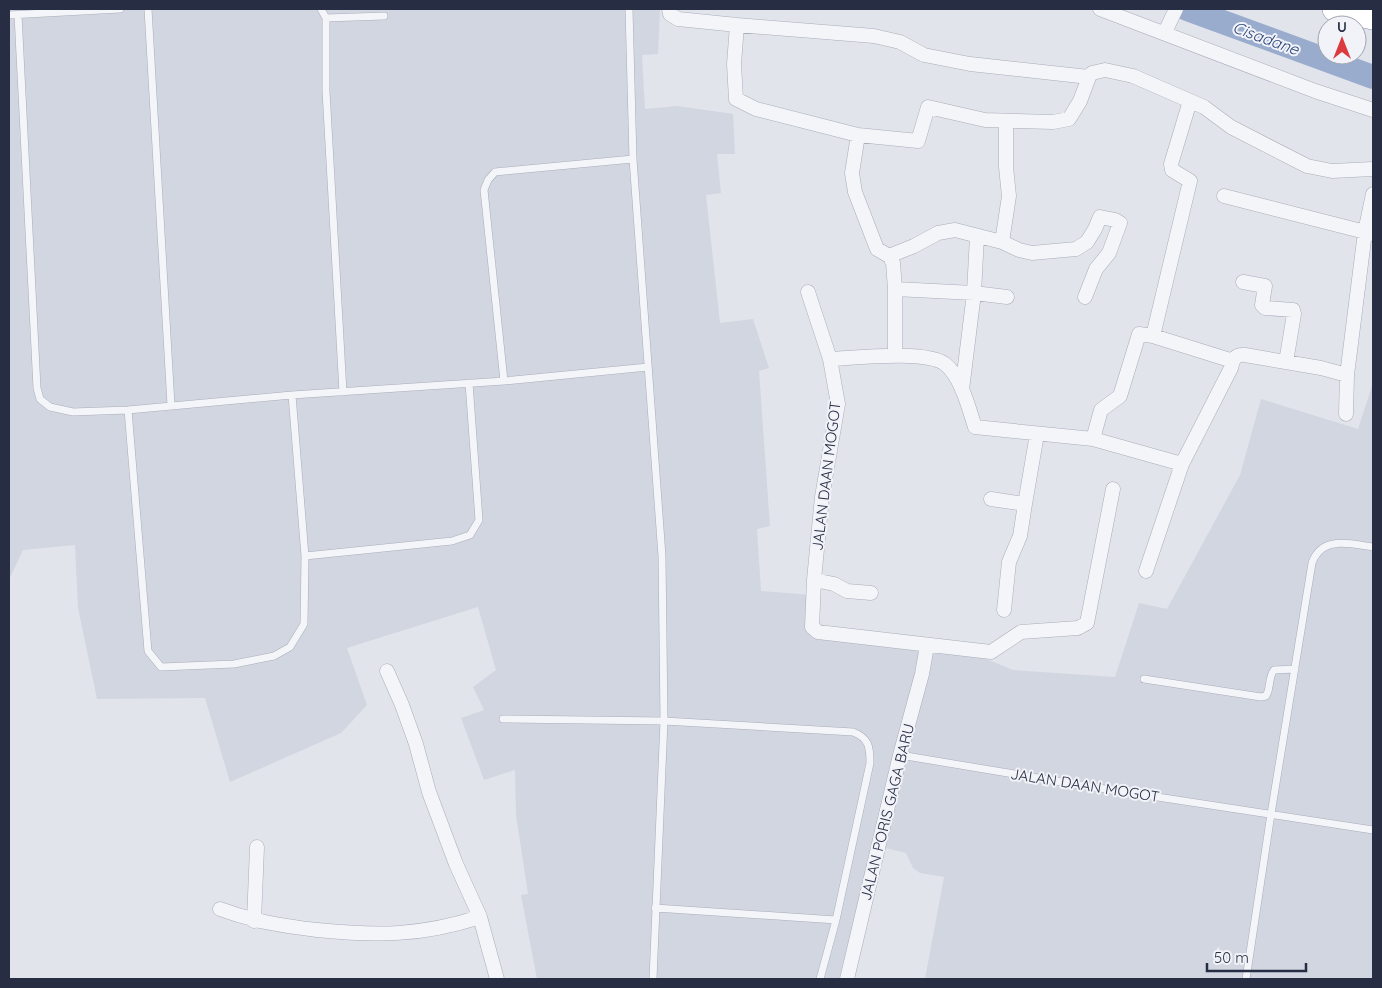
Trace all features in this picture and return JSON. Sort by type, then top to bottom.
[{"type":"highway","points":[[1335,9],[1373,17]]},
{"type":"street","points":[[669,9],[670,14],[678,19],[874,36],[900,42],[924,55],[970,64],[1089,77]]},
{"type":"street","points":[[1100,9],[1167,28],[1289,82],[1373,110]]},
{"type":"street","points":[[1167,28],[1176,9]]},
{"type":"street","points":[[737,25],[734,64],[736,99],[756,109],[858,136],[918,141],[928,107],[985,120],[1052,122],[1069,119],[1080,102],[1089,77],[1092,73],[1105,70],[1133,76],[1204,107],[1230,127],[1307,166],[1332,170],[1373,168]]},
{"type":"street","points":[[1153,336],[1190,181],[1172,170],[1171,164],[1190,101]]},
{"type":"street","points":[[1002,242],[1009,196],[1006,167],[1006,121]]},
{"type":"street","points":[[858,136],[852,172],[855,192],[877,249],[889,256],[892,263],[895,289],[895,356]]},
{"type":"street","points":[[1346,414],[1347,375],[1369,233],[1373,194]]},
{"type":"street","points":[[1224,196],[1369,233]]},
{"type":"street","points":[[889,256],[914,246],[938,233],[955,230],[1002,242],[1014,249],[1032,253],[1076,250],[1087,242],[1100,217],[1105,217],[1119,222],[1109,253],[1096,269],[1085,297]]},
{"type":"street","points":[[962,392],[974,293],[977,236]]},
{"type":"street","points":[[1243,282],[1265,286],[1262,305],[1265,308],[1293,310],[1294,314],[1286,362]]},
{"type":"street","points":[[895,289],[974,293],[1007,297]]},
{"type":"street","name":"JALAN DAAN MOGOT","points":[[808,292],[830,359],[838,404],[822,497],[814,580],[812,627],[818,632],[927,646]]},
{"type":"street","points":[[1093,439],[1101,410],[1120,396],[1139,334],[1153,336],[1233,361]]},
{"type":"street","points":[[1146,571],[1182,464],[1235,357],[1240,355],[1286,362],[1347,375]]},
{"type":"street","points":[[830,359],[895,356],[934,359],[946,364],[957,378],[976,427],[1093,439],[1182,464]]},
{"type":"street","points":[[1004,610],[1009,562],[1020,536],[1037,434]]},
{"type":"street","points":[[927,646],[991,652],[1021,632],[1078,628],[1087,622],[1113,489]]},
{"type":"street","points":[[991,499],[1025,504]]},
{"type":"street","points":[[814,580],[834,584],[847,591],[871,593]]},
{"type":"street","name":"JALAN PORIS GAGA BARU","points":[[847,979],[900,755],[922,674],[927,646]]},
{"type":"street","points":[[387,671],[413,736],[432,801],[456,864],[480,917],[497,979]]},
{"type":"street","points":[[254,921],[257,847]]},
{"type":"street","points":[[220,909],[254,921],[290,927],[380,934],[422,931],[458,924],[480,917]]},
{"type":"lane","points":[[9,15],[120,9]]},
{"type":"lane","points":[[148,9],[172,405]]},
{"type":"lane","points":[[321,9],[326,18],[326,91],[343,392]]},
{"type":"lane","points":[[629,9],[633,159],[662,556],[664,721],[653,979]]},
{"type":"lane","points":[[18,15],[37,388],[40,399],[50,407],[73,412],[128,410],[292,395],[504,381],[648,367]]},
{"type":"lane","points":[[326,18],[384,16]]},
{"type":"lane","points":[[504,381],[484,190],[488,180],[495,172],[633,159]]},
{"type":"lane","points":[[305,556],[452,541],[470,535],[479,520],[469,383]]},
{"type":"lane","points":[[128,410],[148,651],[161,667],[234,664],[274,656],[290,647],[304,624],[305,556],[292,395]]},
{"type":"lane","points":[[1246,979],[1312,563],[1318,551],[1325,546],[1334,544],[1373,547]]},
{"type":"lane","points":[[1144,679],[1261,697],[1266,696],[1268,693],[1271,674],[1274,670],[1295,669]]},
{"type":"lane","points":[[503,719],[664,721],[853,732],[862,735],[868,743],[870,763],[836,920],[820,979]]},
{"type":"lane","name":"JALAN DAAN MOGOT","points":[[900,755],[1092,787],[1373,830]]},
{"type":"lane","points":[[656,908],[836,920]]},
{"type":"shaded area","points":[[9,9],[660,9],[658,54],[642,55],[645,109],[677,106],[733,114],[735,154],[717,154],[721,193],[706,195],[720,323],[753,319],[769,368],[759,371],[770,526],[757,529],[761,591],[811,595],[807,629],[969,652],[1013,670],[1115,677],[1139,603],[1167,609],[1240,475],[1261,399],[1358,429],[1373,383],[1373,979],[925,979],[944,877],[920,873],[913,868],[906,853],[873,845],[839,979],[537,979],[521,895],[528,894],[516,815],[515,770],[484,780],[461,718],[484,710],[473,687],[496,670],[478,607],[347,648],[367,705],[341,733],[230,782],[205,698],[97,699],[78,608],[75,545],[23,550],[9,580]]},
{"type":"waterway","name":"Cisadane","points":[[1187,9],[1373,77]]}]
